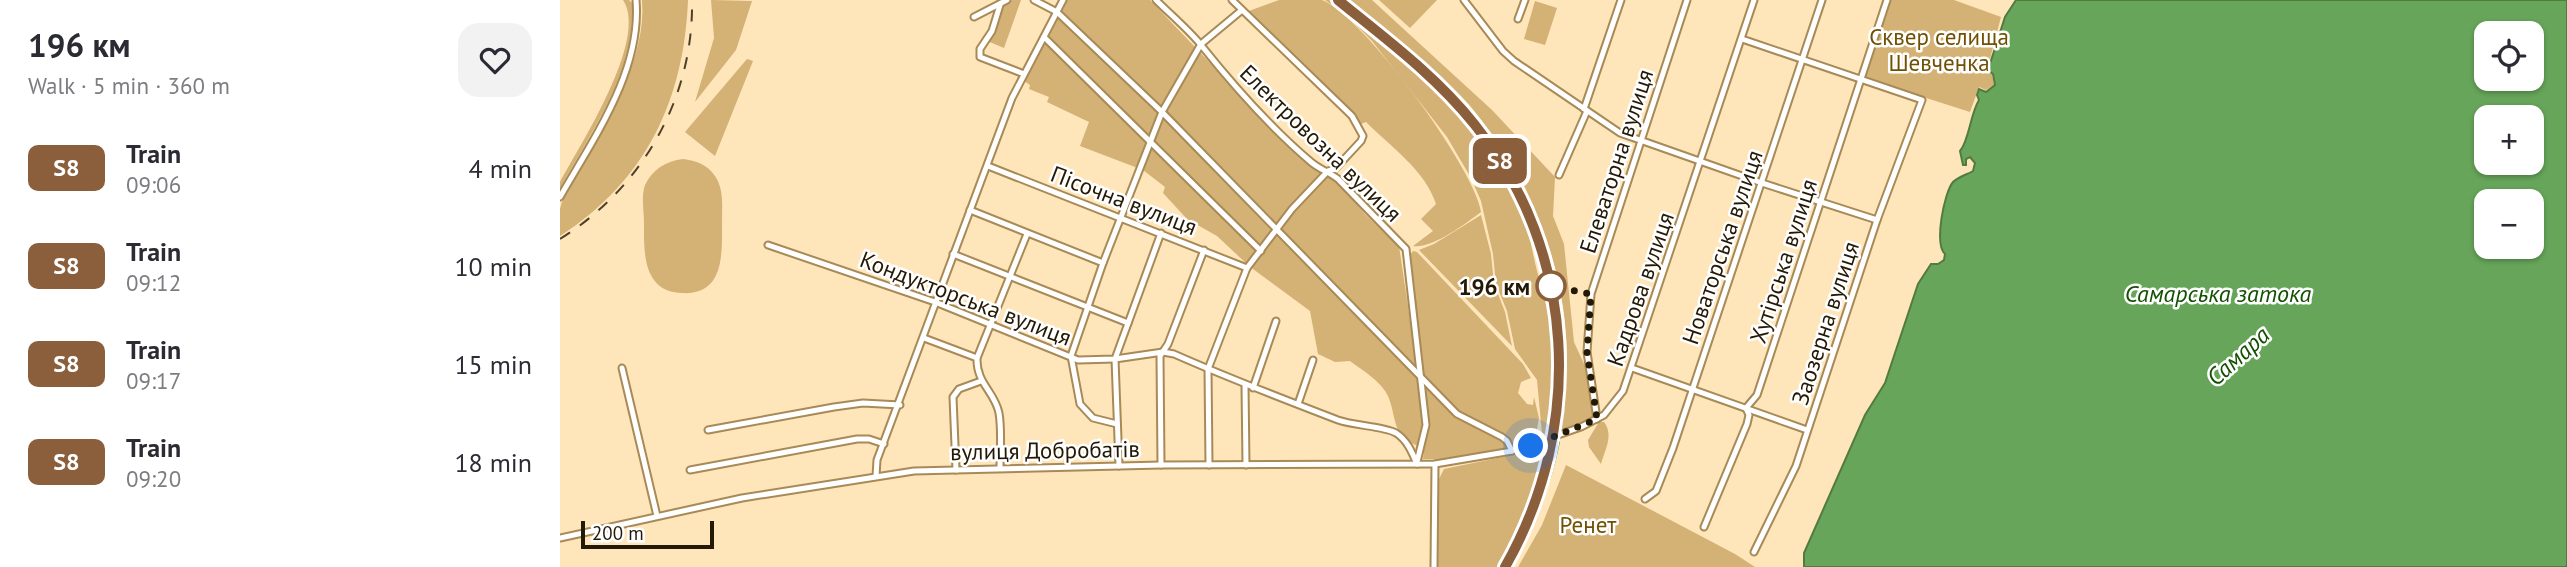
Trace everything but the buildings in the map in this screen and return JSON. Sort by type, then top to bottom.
[{"type":"street","points":[[560,197],[604,119],[628,64],[636,25],[636,0]]},
{"type":"street","points":[[974,17],[1007,0]]},
{"type":"street","points":[[1034,0],[1057,12],[1162,113],[1457,414],[1507,441],[1512,451]]},
{"type":"street","points":[[876,476],[877,460],[925,338],[935,302],[1012,98],[1063,0]]},
{"type":"street","name":"Електровозна вулиця","points":[[1156,0],[1312,164],[1328,171],[1406,249],[1420,374]]},
{"type":"street","points":[[1209,465],[1209,369],[1247,268],[1292,209],[1328,171],[1335,169],[1363,136],[1352,116],[1232,0]]},
{"type":"street","points":[[1464,0],[1503,51],[1514,61],[1612,129],[1762,183],[1877,220]]},
{"type":"street","points":[[1518,19],[1525,0]]},
{"type":"street","points":[[1559,175],[1586,110],[1620,0]]},
{"type":"street","name":"Елеваторна вулиця","points":[[1597,419],[1587,352],[1591,294],[1687,0]]},
{"type":"street","name":"Кадрова вулиця","points":[[1435,464],[1512,451],[1581,427],[1597,419],[1619,398],[1632,368],[1754,0]]},
{"type":"street","name":"Новаторська вулиця","points":[[1645,499],[1656,491],[1693,388],[1822,0]]},
{"type":"street","name":"Хутірська вулиця","points":[[1704,527],[1711,516],[1746,424],[1749,415],[1746,408],[1757,395],[1886,0]]},
{"type":"street","points":[[1000,5],[992,31],[980,49],[981,57],[1024,74]]},
{"type":"street","points":[[1117,424],[1093,418],[1080,404],[1071,356],[1103,263],[1162,113],[1200,44],[1242,10]]},
{"type":"street","points":[[1044,37],[1261,251]]},
{"type":"street","points":[[1742,39],[1860,80]]},
{"type":"street","name":"Заозерна вулиця","points":[[1754,552],[1796,466],[1877,220],[1922,102],[1920,98],[1860,80]]},
{"type":"street","name":"Пісочна вулиця","points":[[988,166],[1247,268]]},
{"type":"street","points":[[970,210],[1103,263]]},
{"type":"street","points":[[1119,466],[1115,359],[1161,233]]},
{"type":"street","points":[[1000,468],[999,411],[981,381],[977,358],[1027,234]]},
{"type":"street","name":"Кондукторська вулиця","points":[[768,245],[935,302],[1078,360],[1115,359],[1163,352],[1174,354],[1245,385],[1357,426],[1392,431],[1406,443],[1417,464]]},
{"type":"street","points":[[1161,465],[1160,360],[1204,250]]},
{"type":"street","points":[[953,254],[1128,323]]},
{"type":"street","points":[[1253,388],[1276,321]]},
{"type":"street","points":[[925,338],[977,358]]},
{"type":"street","points":[[1298,404],[1313,360]]},
{"type":"street","points":[[622,368],[657,516]]},
{"type":"street","points":[[1632,368],[1807,430]]},
{"type":"street","points":[[1417,464],[1426,425],[1420,374]]},
{"type":"street","points":[[956,470],[953,397],[959,389],[981,381]]},
{"type":"street","points":[[1245,385],[1246,465]]},
{"type":"street","points":[[708,430],[863,403],[900,405]]},
{"type":"street","points":[[690,470],[858,439],[884,444]]},
{"type":"street","points":[[1434,567],[1435,464]]},
{"type":"street","name":"вулиця Добробатів","points":[[560,538],[743,498],[876,476],[1000,468],[1435,464]]},
{"type":"green space","points":[[623,0],[632,3],[631,28],[619,77],[560,189],[560,182],[596,118],[620,65],[627,40],[629,18]]},
{"type":"green space","points":[[642,0],[688,0],[685,37],[668,104],[655,135],[616,190],[560,236],[560,209],[564,197],[604,128],[632,64],[639,43]]},
{"type":"green space","points":[[711,0],[752,1],[736,50],[695,102],[714,38]]},
{"type":"green space","points":[[1012,0],[1021,0],[1004,48],[985,40],[1001,7]]},
{"type":"green space","points":[[1066,0],[1150,0],[1300,157],[1311,167],[1337,181],[1365,214],[1399,246],[1424,414],[1424,427],[1418,446],[1409,442],[1399,431],[1388,396],[1376,381],[1350,361],[1335,362],[1318,354],[1310,311],[1249,266],[1217,236],[1187,219],[1163,193],[1165,187],[1143,170],[1080,146],[1089,122],[1047,102],[1049,97],[1029,89],[1030,85],[1024,81]]},
{"type":"green space","points":[[1279,0],[1322,0],[1340,11],[1363,33],[1389,62],[1439,130],[1460,163],[1481,212],[1439,240],[1413,246],[1433,231],[1421,219],[1436,204],[1431,192],[1406,160],[1366,122],[1361,124],[1249,11]]},
{"type":"green space","points":[[1325,0],[1329,0],[1387,47],[1444,99],[1492,158],[1511,190],[1528,231],[1551,331],[1555,392],[1551,433],[1542,434],[1537,380],[1515,349],[1507,311],[1496,284],[1493,254],[1481,201],[1471,178],[1447,137],[1372,41],[1345,14]]},
{"type":"green space","points":[[1347,0],[1372,0],[1492,110],[1555,177],[1553,216],[1564,244],[1574,342],[1589,375],[1594,419],[1561,430],[1567,361],[1563,305],[1558,278],[1541,225],[1517,175],[1483,122],[1461,96],[1420,58]]},
{"type":"green space","points":[[1379,0],[1437,0],[1410,28]]},
{"type":"green space","name":"Сквер селища Шевченка","points":[[1891,0],[1954,0],[2001,17],[1987,70],[1992,74],[1994,85],[1986,90],[1979,87],[1970,112],[1864,78]]},
{"type":"green space","points":[[1535,1],[1557,8],[1545,45],[1524,39]]},
{"type":"green space","points":[[747,59],[753,61],[715,156],[685,132]]},
{"type":"green space","points":[[683,159],[705,166],[718,181],[722,198],[722,234],[721,259],[713,280],[706,288],[681,293],[668,291],[659,285],[648,268],[644,245],[643,199],[645,185],[656,170]]},
{"type":"green space","points":[[1481,215],[1491,254],[1494,284],[1505,312],[1512,346],[1419,250],[1434,244]]},
{"type":"green space","points":[[1413,251],[1417,252],[1523,364],[1531,378],[1521,382],[1518,393],[1527,404],[1533,405],[1534,397],[1539,418],[1535,440],[1530,444],[1467,459],[1423,459],[1428,418],[1409,267]]},
{"type":"green space","points":[[1599,422],[1604,422],[1608,432],[1608,443],[1601,464],[1589,447],[1588,440]]},
{"type":"green space","points":[[1548,442],[1529,506],[1500,567],[1437,567],[1437,483],[1444,469],[1512,455]]},
{"type":"green space","name":"Ренет","points":[[1566,465],[1755,567],[1518,567],[1542,525]]},
{"type":"water","name":"Самарська затока","points":[[2016,0],[2567,0],[2567,567],[1804,567],[1804,553],[1865,415],[1885,383],[1918,284],[1931,264],[1944,260],[1940,230],[1944,207],[1953,182],[1973,171],[1975,163],[1970,157],[1966,159],[1966,165],[1963,165],[1960,151],[1966,141],[1979,100],[1979,89],[1986,92],[1995,85],[1993,74],[1988,70],[2005,17]]},
{"type":"waterway","points":[[1512,567],[1540,506],[1559,442]]},
{"type":"waterway","points":[[1502,567],[1531,507],[1550,444]]},
{"type":"railway","points":[[560,239],[589,218],[615,194],[638,167],[658,137],[684,72],[692,0]]},
{"type":"railway","points":[[1338,0],[1422,69],[1468,116],[1503,166],[1530,220],[1548,277],[1557,336],[1558,395],[1549,454],[1532,512],[1505,567]]},
{"type":"train","name":"S8","points":[[1338,0],[1412,60],[1451,96],[1508,173],[1539,243],[1551,286],[1558,331],[1560,359],[1557,414],[1548,467],[1530,519],[1505,567]]},
{"type":"place","name":"196 км","points":[[1551,286]]},
{"type":"route","points":[[1531,446],[1597,419],[1596,398],[1587,352],[1591,294],[1551,286]]},
{"type":"water label","name":"Самара","points":[[2238,356]]}]
